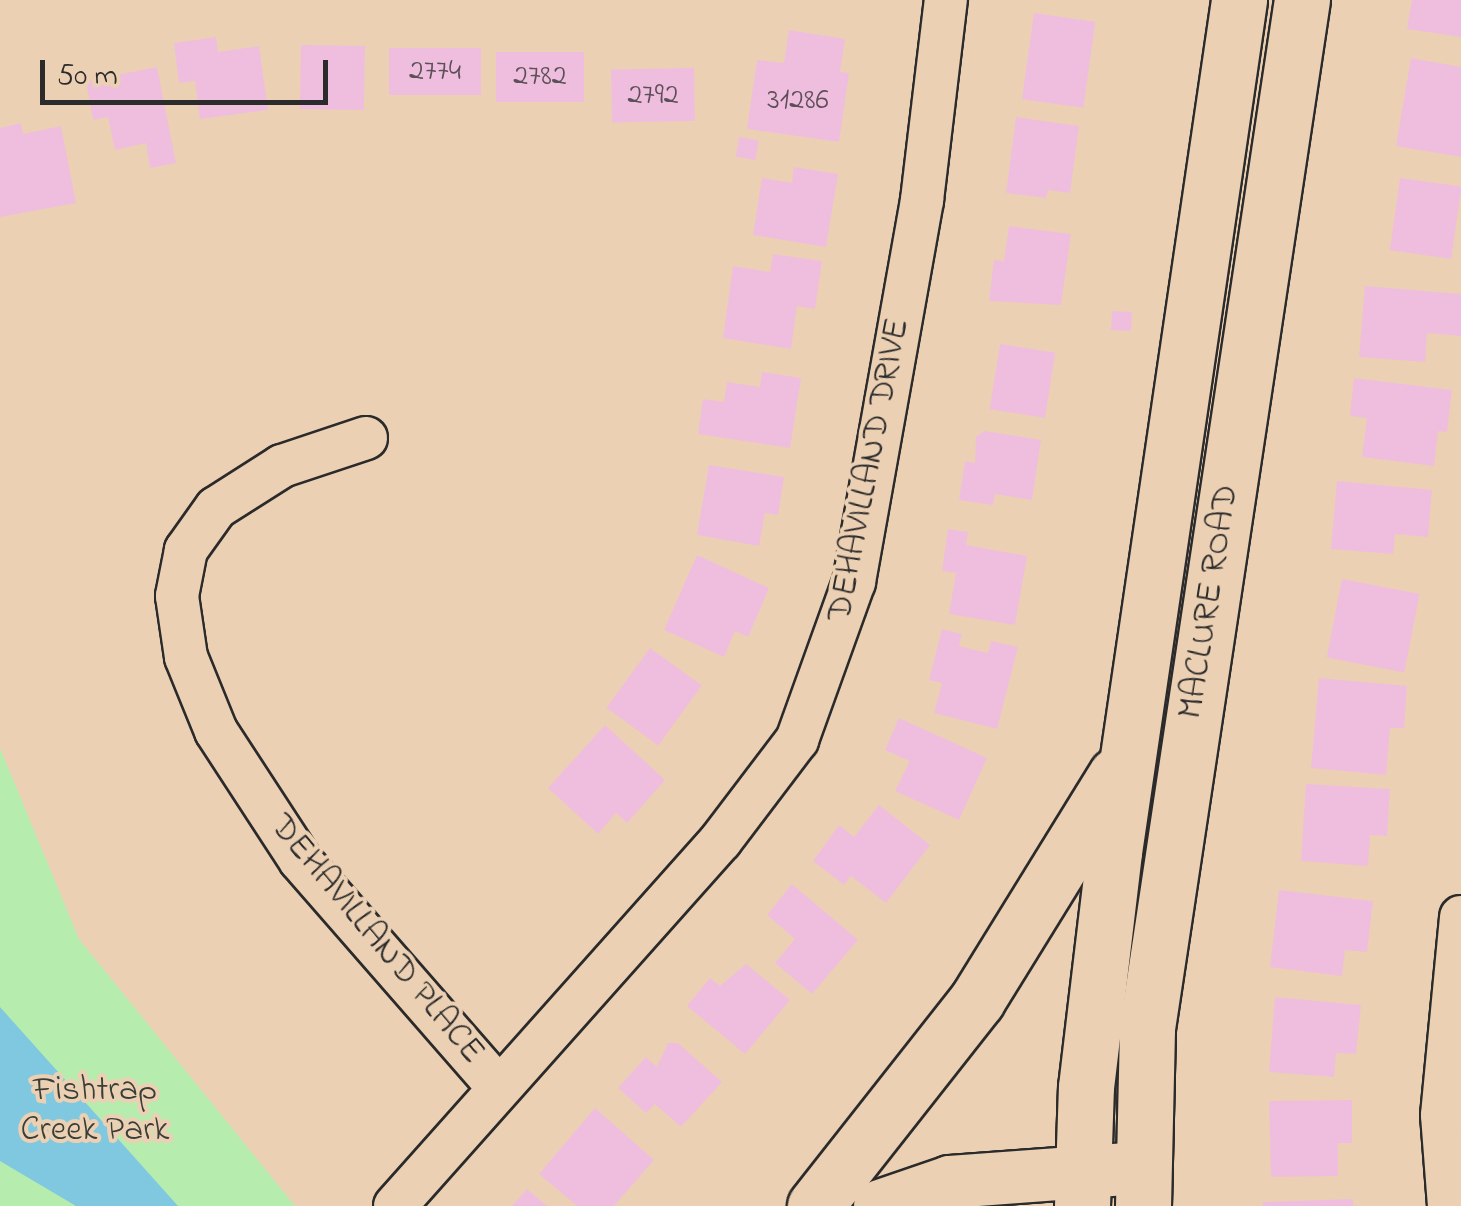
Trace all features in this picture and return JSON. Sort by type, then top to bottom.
[{"type":"main road","name":"MACLURE ROAD","points":[[1080,1190],[1130,752],[1239,0]]},
{"type":"main road","name":"MACLURE ROAD","points":[[1142,1187],[1147,1028],[1302,0]]},
{"type":"main road","points":[[815,1206],[977,1000],[1130,752]]},
{"type":"street","name":"DEHAVILLAND DRIVE","points":[[395,1206],[497,1086],[731,828],[797,740],[829,664],[854,582],[919,219],[946,0]]},
{"type":"street","name":"DEHAVILLAND PLACE","points":[[366,438],[282,466],[216,508],[186,550],[177,596],[186,656],[216,730],[300,860],[497,1086]]},
{"type":"street","points":[[1449,1206],[1442,1115],[1461,917]]},
{"type":"street","points":[[880,1206],[950,1182],[1080,1190],[1142,1187]]},
{"type":"green space","name":"Fishtrap Creek Park","points":[[0,748],[79,939],[295,1206],[0,1206]]},
{"type":"water","points":[[0,1007],[178,1206],[76,1206],[0,1161]]},
{"type":"building","points":[[1412,0],[1461,0],[1461,37],[1407,29]]},
{"type":"building","points":[[1034,13],[1095,22],[1083,108],[1022,99]]},
{"type":"building","points":[[789,30],[845,39],[840,72],[849,73],[839,142],[747,129],[757,60],[784,63]]},
{"type":"building","points":[[216,37],[218,52],[259,46],[268,110],[200,119],[195,81],[179,83],[174,43]]},
{"type":"building","points":[[301,45],[365,46],[364,110],[300,109]]},
{"type":"building","points":[[389,48],[481,48],[481,95],[389,95]]},
{"type":"building","points":[[496,52],[584,52],[584,102],[496,102]]},
{"type":"building","points":[[1411,58],[1461,67],[1461,157],[1396,146]]},
{"type":"building","points":[[157,67],[176,163],[150,168],[146,143],[115,150],[108,117],[93,120],[86,81]]},
{"type":"building","points":[[694,68],[695,121],[612,122],[611,69]]},
{"type":"building","points":[[1016,117],[1079,126],[1070,193],[1048,190],[1046,198],[1006,193]]},
{"type":"building","points":[[21,123],[23,134],[61,126],[76,203],[0,217],[0,128]]},
{"type":"building","points":[[739,137],[759,140],[756,160],[736,157]]},
{"type":"building","points":[[794,167],[838,174],[826,247],[753,235],[762,178],[792,183]]},
{"type":"building","points":[[1400,178],[1461,187],[1451,259],[1390,250]]},
{"type":"building","points":[[1009,226],[1071,234],[1061,305],[989,301],[994,260],[1004,261]]},
{"type":"building","points":[[773,254],[822,261],[815,309],[797,306],[791,349],[723,338],[733,266],[770,272]]},
{"type":"building","points":[[1365,286],[1461,294],[1461,336],[1427,333],[1425,362],[1359,357]]},
{"type":"building","points":[[1112,311],[1132,312],[1131,331],[1111,330]]},
{"type":"building","points":[[1000,344],[1055,353],[1045,418],[990,409]]},
{"type":"building","points":[[762,372],[801,378],[790,448],[698,434],[703,399],[724,402],[727,382],[760,387]]},
{"type":"building","points":[[1354,378],[1452,390],[1447,432],[1438,431],[1434,466],[1362,457],[1367,418],[1350,416]]},
{"type":"building","points":[[984,431],[1041,440],[1032,500],[995,494],[993,505],[959,500],[965,461],[975,463],[976,437]]},
{"type":"building","points":[[709,465],[784,477],[778,515],[765,513],[759,546],[697,535]]},
{"type":"building","points":[[1337,481],[1432,490],[1428,537],[1395,534],[1393,554],[1331,549]]},
{"type":"building","points":[[948,529],[968,532],[966,545],[1027,556],[1015,625],[949,614],[956,573],[942,571]]},
{"type":"building","points":[[697,555],[769,588],[748,637],[735,631],[724,657],[664,630]]},
{"type":"building","points":[[1342,579],[1420,594],[1404,673],[1327,658]]},
{"type":"building","points":[[942,629],[962,634],[959,646],[988,653],[991,641],[1018,647],[997,729],[934,713],[942,683],[929,680]]},
{"type":"building","points":[[650,648],[702,686],[658,745],[607,708]]},
{"type":"building","points":[[1319,678],[1407,686],[1404,728],[1390,728],[1386,775],[1311,768]]},
{"type":"building","points":[[899,718],[987,758],[959,820],[895,791],[910,761],[885,750]]},
{"type":"building","points":[[605,725],[665,780],[627,823],[616,813],[598,834],[548,788]]},
{"type":"building","points":[[1306,784],[1390,789],[1387,836],[1370,835],[1368,866],[1301,861]]},
{"type":"building","points":[[879,805],[930,845],[886,903],[851,876],[844,885],[813,861],[839,825],[854,837]]},
{"type":"building","points":[[792,884],[858,940],[812,994],[775,963],[795,939],[767,915]]},
{"type":"building","points":[[1279,890],[1373,901],[1367,952],[1345,950],[1342,976],[1270,967]]},
{"type":"building","points":[[746,964],[790,1000],[745,1054],[687,1006],[710,978],[720,986]]},
{"type":"building","points":[[1275,997],[1361,1005],[1356,1054],[1336,1053],[1334,1077],[1269,1072]]},
{"type":"building","points":[[668,1043],[678,1043],[722,1082],[681,1127],[655,1104],[646,1113],[618,1088],[646,1057],[657,1067]]},
{"type":"building","points":[[1352,1100],[1352,1143],[1338,1143],[1338,1176],[1271,1177],[1269,1101]]},
{"type":"building","points":[[595,1108],[654,1160],[614,1206],[577,1206],[539,1174]]},
{"type":"building","points":[[527,1189],[547,1206],[512,1206]]},
{"type":"building","points":[[1353,1199],[1353,1206],[1263,1206],[1263,1202]]}]
